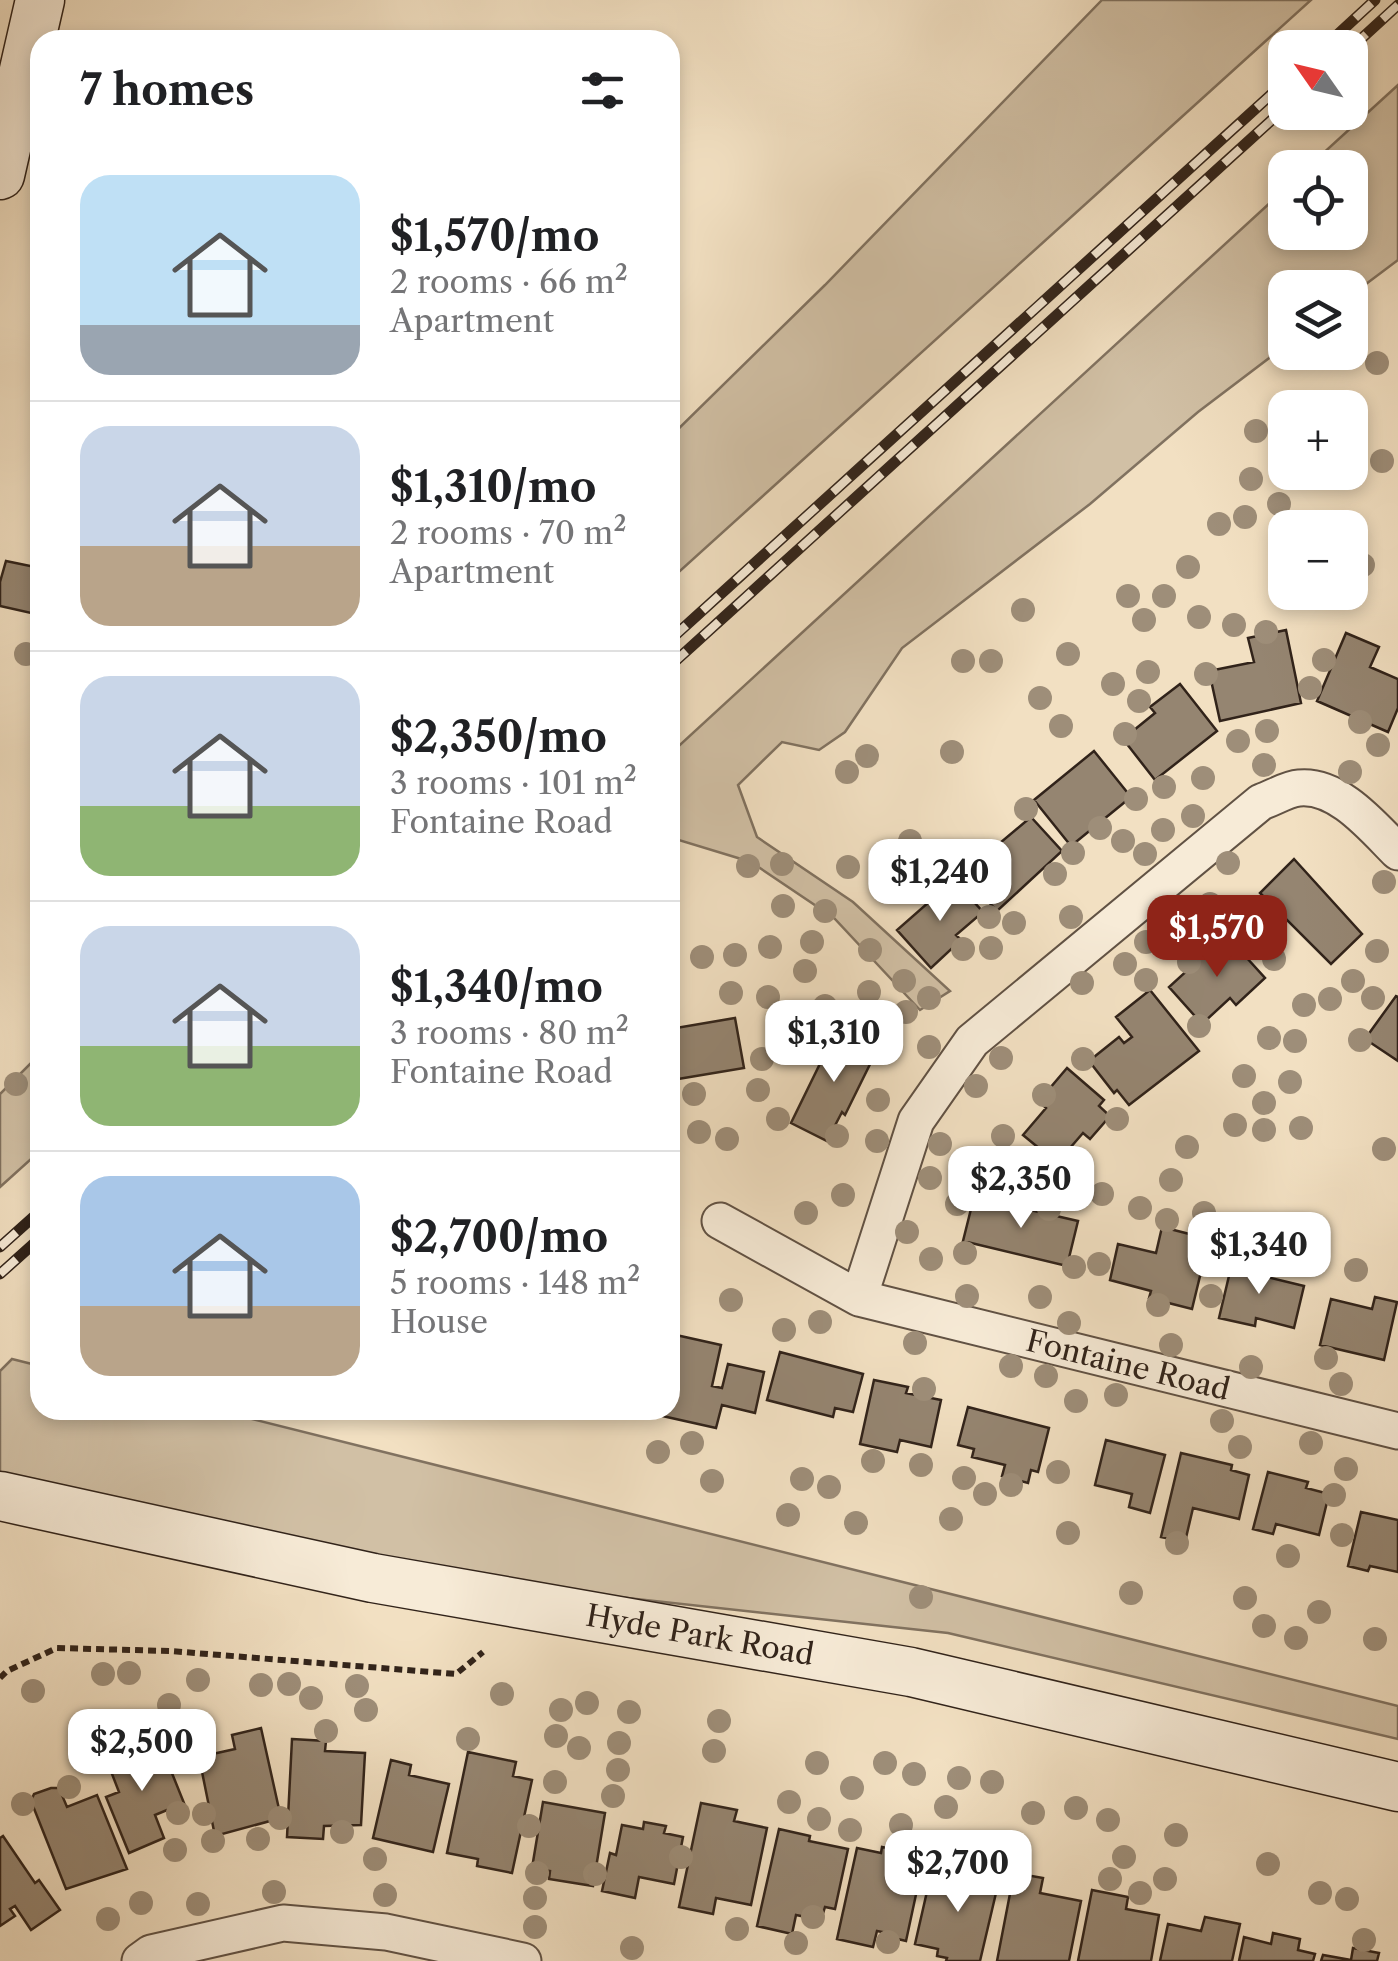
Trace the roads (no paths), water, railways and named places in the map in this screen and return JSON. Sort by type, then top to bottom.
[{"type":"main road","points":[[33,30],[40,0]]},
{"type":"main road","points":[[0,175],[30,44]]},
{"type":"main road","name":"Hyde Park Road","points":[[0,1496],[373,1578],[911,1672],[1398,1787]]},
{"type":"street","points":[[858,1298],[916,1121],[972,1040],[1262,802],[1297,788],[1324,789],[1366,820],[1398,852]]},
{"type":"street","name":"Fontaine Road","points":[[720,1222],[858,1298],[1398,1431]]},
{"type":"street","points":[[140,1961],[151,1953],[283,1923],[386,1932],[523,1961]]},
{"type":"railway","points":[[1342,30],[1375,0]]},
{"type":"railway","points":[[1368,32],[1398,5]]},
{"type":"railway","points":[[680,631],[1268,97]]},
{"type":"railway","points":[[680,657],[1268,123]]},
{"type":"railway","points":[[0,1247],[30,1220]]},
{"type":"railway","points":[[0,1274],[30,1247]]}]
